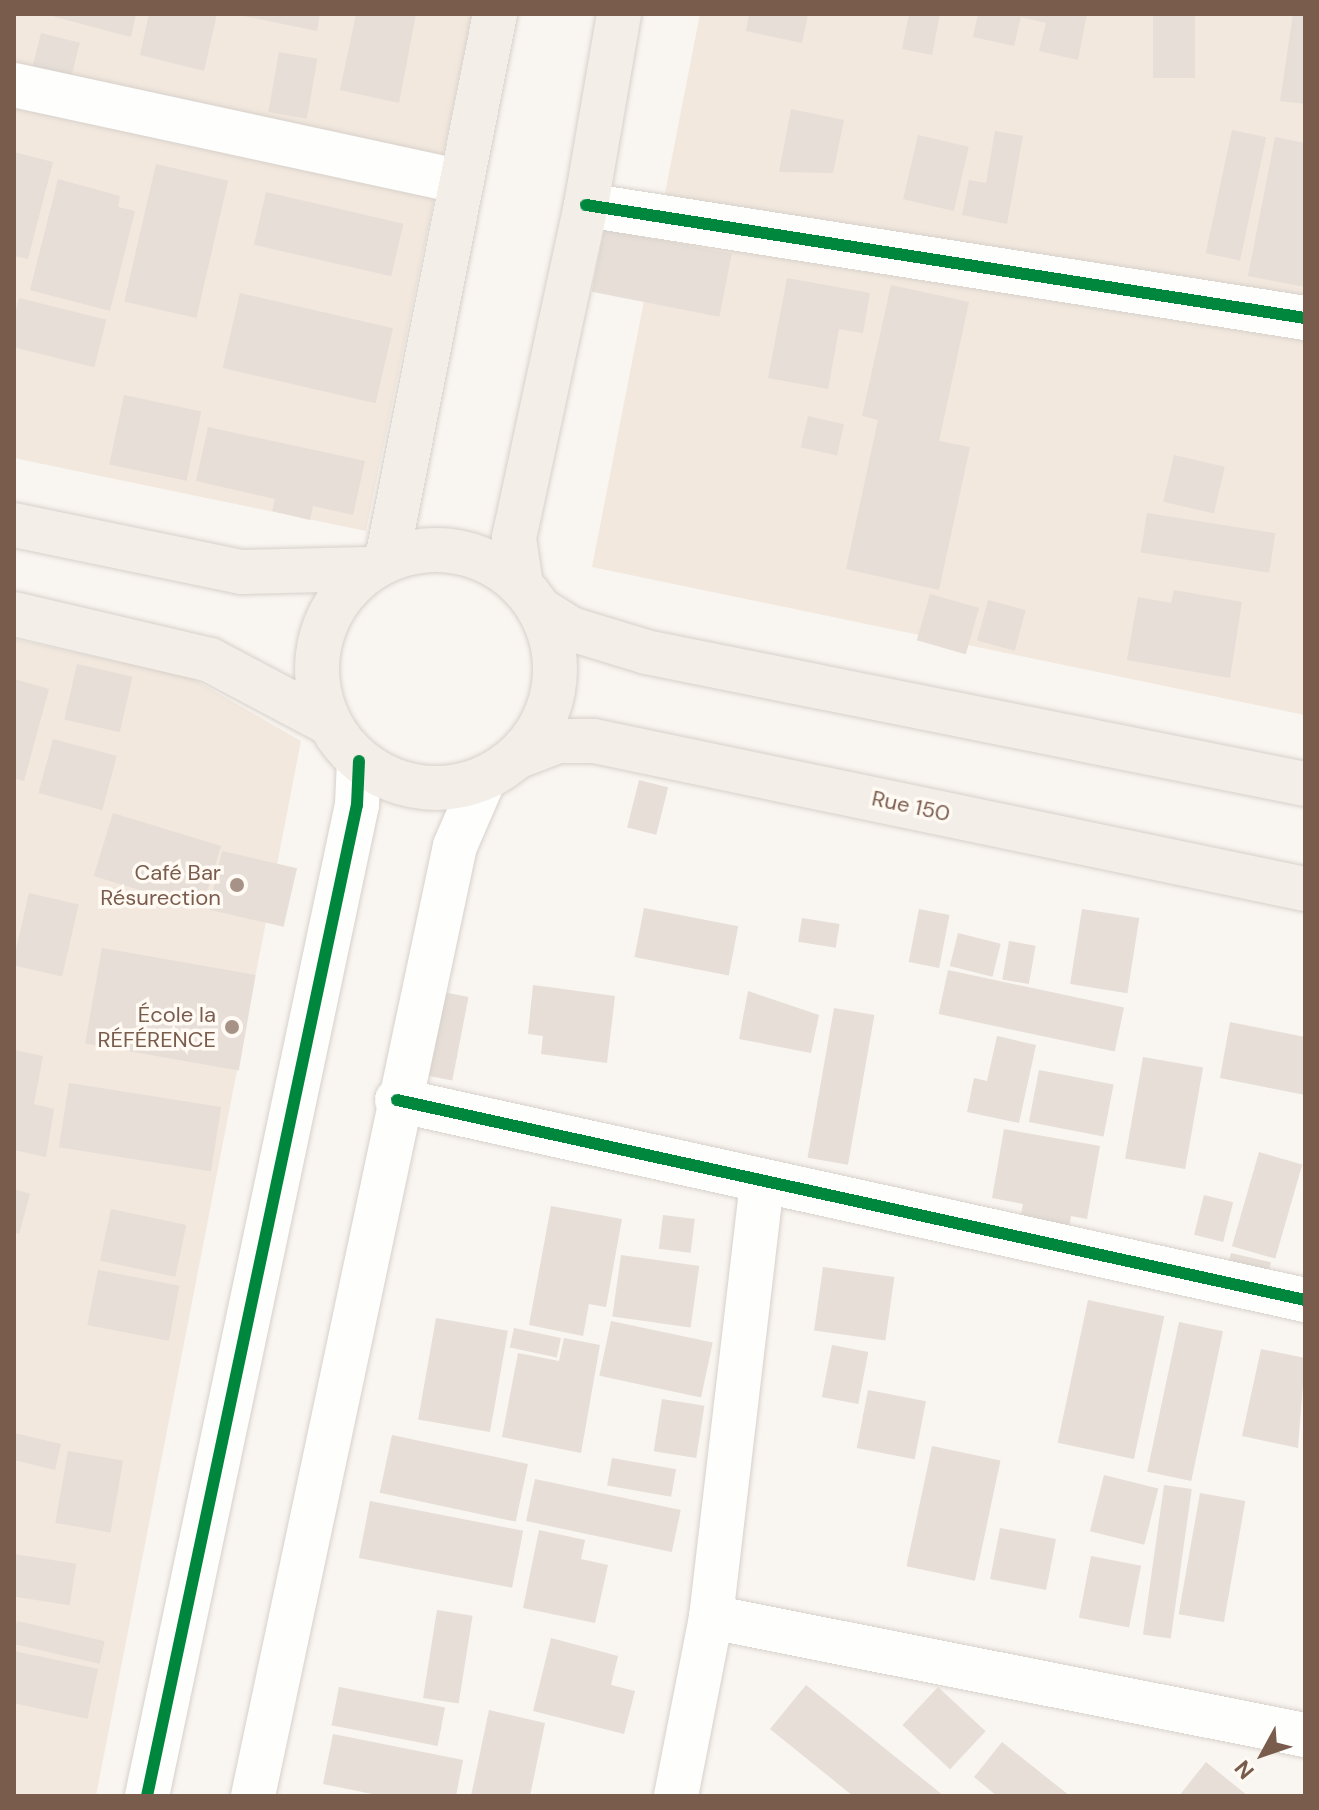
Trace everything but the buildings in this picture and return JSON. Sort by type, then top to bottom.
[{"type":"main road","points":[[495,14],[462,182],[378,564],[337,599],[319,638],[316,681],[329,723],[359,761],[419,788],[502,768],[539,731],[554,681],[552,638],[530,597],[514,538],[586,205],[619,14]]},
{"type":"main road","points":[[14,525],[241,572],[378,564],[422,549],[458,551],[530,597],[571,629],[646,652],[1305,784]]},
{"type":"main road","points":[[14,614],[210,660],[329,723]]},
{"type":"main road","name":"Rue 150","points":[[502,768],[558,741],[594,741],[1305,889]]},
{"type":"street","points":[[14,85],[462,182]]},
{"type":"street","points":[[586,205],[1305,318]]},
{"type":"street","points":[[147,1796],[357,805],[359,761]]},
{"type":"street","points":[[253,1796],[397,1100],[455,846],[502,768]]},
{"type":"street","points":[[397,1100],[1305,1300]]},
{"type":"street","points":[[676,1796],[711,1617],[762,1181]]},
{"type":"street","points":[[711,1617],[1305,1735]]},
{"type":"shaded area","points":[[14,14],[472,14],[366,531],[14,458]]},
{"type":"shaded area","points":[[700,14],[1305,14],[1305,715],[592,567]]},
{"type":"shaded area","points":[[14,639],[190,677],[301,741],[96,1796],[14,1796]]},
{"type":"cycle path","points":[[586,205],[1305,318]]},
{"type":"cycle path","points":[[147,1796],[357,805],[359,761]]},
{"type":"cycle path","points":[[397,1100],[1305,1300]]},
{"type":"place","name":"Café Bar Résurection","points":[[237,885]]},
{"type":"place","name":"École la RÉFÉRENCE","points":[[232,1027]]}]
